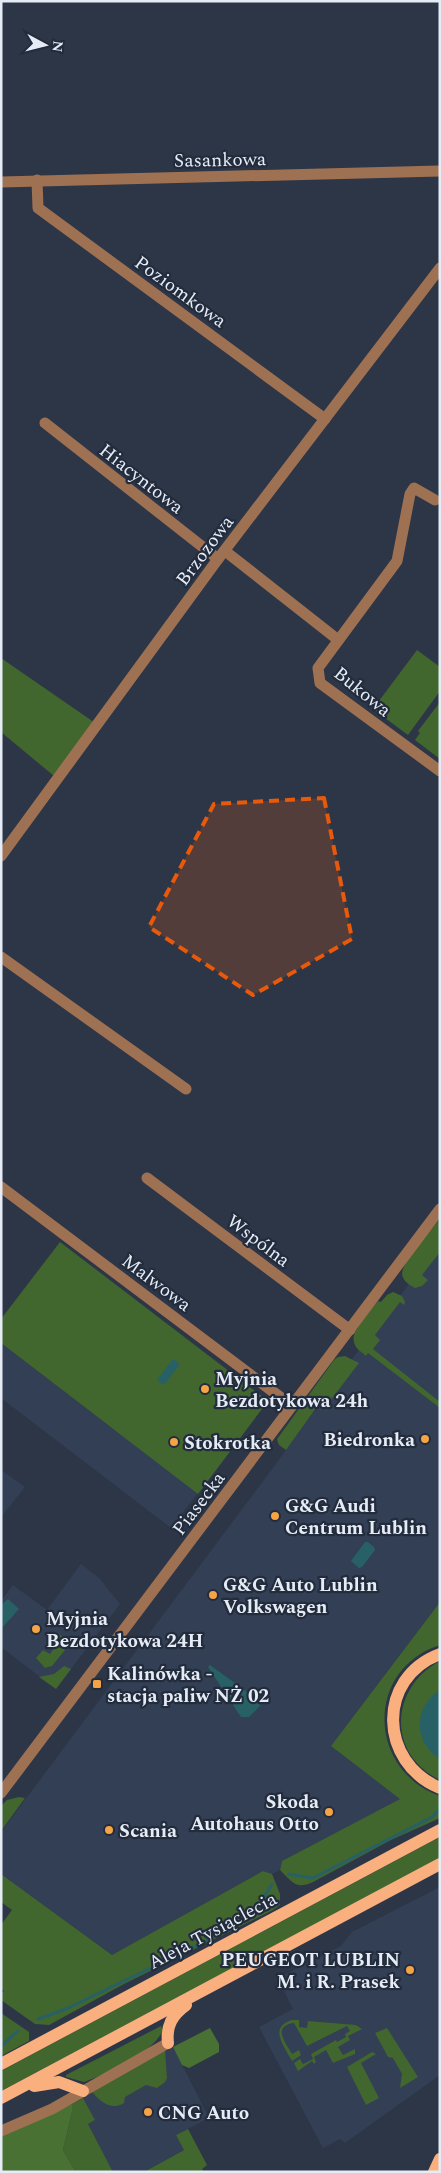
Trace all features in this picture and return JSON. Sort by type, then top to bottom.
[{"type":"main road","points":[[440,1654],[423,1663],[406,1679],[396,1702],[392,1724],[395,1740],[404,1761],[420,1778],[440,1788]]},
{"type":"main road","name":"Aleja Tysiąclecia","points":[[1,2064],[440,1830]]},
{"type":"main road","points":[[1,2098],[440,1864]]},
{"type":"main road","points":[[168,2043],[168,2026],[179,2010],[217,1983]]},
{"type":"main road","points":[[14,2091],[59,2082],[83,2091]]},
{"type":"main road","points":[[434,2172],[440,2159]]},
{"type":"street","name":"Sasankowa","points":[[1,182],[440,171]]},
{"type":"street","name":"Poziomkowa","points":[[37,180],[38,208],[325,419]]},
{"type":"street","name":"Brzozowa","points":[[1,856],[222,555],[440,268]]},
{"type":"street","name":"Hiacyntowa","points":[[45,423],[222,555]]},
{"type":"street","points":[[337,639],[397,561],[410,494],[414,488],[435,500]]},
{"type":"street","name":"Bukowa","points":[[222,555],[337,639],[318,668],[320,683],[440,771]]},
{"type":"street","points":[[1,957],[186,1089]]},
{"type":"street","name":"Wspólna","points":[[147,1178],[350,1330]]},
{"type":"street","name":"Malwowa","points":[[1,1187],[292,1406]]},
{"type":"street","name":"Piasecka","points":[[1,1793],[440,1209]]},
{"type":"street","points":[[1,2131],[52,2109],[168,2043]]},
{"type":"highlighted area","points":[[324,798],[352,939],[253,995],[149,927],[214,804]]},
{"type":"shaded area","points":[[440,1251],[440,1602],[331,1746],[401,1799],[282,1861],[280,1870],[272,1874],[263,1871],[112,1955],[1,1874],[1,1832],[361,1347],[428,1259]]},
{"type":"shaded area","points":[[177,1333],[268,1401],[171,1528],[1,1398],[1,1343],[109,1426]]},
{"type":"shaded area","points":[[173,1359],[180,1364],[164,1385],[157,1380]]},
{"type":"shaded area","points":[[1,1470],[25,1487],[1,1517]]},
{"type":"shaded area","points":[[365,1542],[368,1542],[375,1550],[362,1567],[359,1568],[351,1561]]},
{"type":"shaded area","points":[[81,1564],[99,1578],[120,1604],[56,1689],[1,1647],[1,1601],[13,1585],[47,1610]]},
{"type":"shaded area","points":[[8,1599],[19,1609],[1,1629],[1,1605]]},
{"type":"shaded area","points":[[210,1665],[258,1700],[260,1706],[249,1717],[241,1717],[208,1667]]},
{"type":"shaded area","points":[[440,1690],[440,1759],[431,1752],[425,1743],[421,1734],[420,1724],[421,1714],[425,1705]]},
{"type":"shaded area","points":[[440,1887],[440,2075],[345,2143],[340,2139],[323,2148],[259,2027],[293,2009],[278,1978],[341,1946],[352,1932]]},
{"type":"shaded area","points":[[173,2047],[209,2118],[176,2135],[185,2149],[144,2172],[113,2172],[88,2124],[95,2120],[83,2098]]},
{"type":"green space","points":[[417,650],[440,667],[440,691],[408,735],[373,709]]},
{"type":"green space","points":[[1,658],[98,725],[54,776],[1,732]]},
{"type":"green space","points":[[440,702],[440,759],[415,740],[420,733],[418,731]]},
{"type":"green space","points":[[440,1219],[440,1252],[422,1275],[428,1280],[422,1286],[415,1288],[404,1279],[403,1269],[412,1254]]},
{"type":"green space","points":[[60,1242],[268,1401],[198,1494],[1,1343],[1,1319]]},
{"type":"green space","points":[[393,1292],[402,1296],[405,1302],[404,1305],[400,1302],[375,1335],[380,1340],[373,1349],[440,1402],[440,1408],[368,1353],[366,1356],[355,1345],[355,1334],[361,1321],[378,1301],[381,1302],[387,1295]]},
{"type":"green space","points":[[345,1356],[359,1363],[330,1401],[324,1397],[286,1450],[279,1445],[277,1439],[334,1360]]},
{"type":"green space","points":[[440,1602],[440,1645],[415,1657],[398,1675],[388,1696],[384,1720],[388,1743],[399,1765],[416,1783],[440,1796],[440,1818],[391,1840],[313,1882],[302,1885],[295,1884],[280,1870],[282,1861],[400,1799],[331,1746]]},
{"type":"green space","points":[[58,1633],[64,1638],[65,1650],[52,1666],[45,1668],[36,1658],[43,1650],[50,1654],[56,1645],[51,1638],[53,1634]]},
{"type":"green space","points":[[440,1661],[440,1780],[423,1769],[410,1755],[403,1738],[401,1721],[404,1704],[411,1687],[423,1673]]},
{"type":"green space","points":[[64,1666],[71,1669],[56,1689],[39,1677],[54,1674]]},
{"type":"green space","points":[[19,1797],[25,1798],[1,1831],[1,1806],[7,1800]]},
{"type":"green space","points":[[440,1837],[440,1858],[1,2091],[1,2071]]},
{"type":"green space","points":[[263,1871],[272,1874],[280,1894],[280,1905],[124,1984],[49,2025],[35,2024],[1,2000],[1,1994],[4,1991],[1,1989],[1,1925],[12,1910],[1,1902],[1,1874],[112,1955]]},
{"type":"green space","points":[[1,2013],[29,2032],[29,2041],[1,2056]]},
{"type":"green space","points":[[299,2020],[299,2027],[307,2028],[308,2021],[356,2025],[362,2029],[348,2036],[350,2040],[338,2047],[343,2055],[355,2049],[355,2054],[333,2063],[326,2050],[314,2057],[316,2062],[314,2064],[312,2061],[298,2071],[294,2063],[300,2059],[303,2064],[313,2059],[311,2054],[336,2040],[337,2042],[346,2037],[345,2034],[350,2031],[347,2026],[307,2046],[294,2023],[283,2027],[282,2035],[292,2054],[299,2050],[301,2055],[292,2061],[282,2043],[279,2032],[285,2023]]},
{"type":"green space","points":[[161,2026],[163,2030],[150,2047],[129,2062],[84,2082],[66,2077],[66,2075]]},
{"type":"green space","points":[[210,2028],[219,2044],[219,2052],[189,2068],[182,2065],[173,2047]]},
{"type":"green space","points":[[387,2028],[418,2077],[400,2088],[402,2074],[393,2058],[388,2057],[375,2033]]},
{"type":"green space","points":[[165,2050],[167,2078],[157,2088],[146,2085],[125,2097],[124,2103],[115,2106],[106,2104],[92,2092]]},
{"type":"green space","points":[[372,2052],[376,2054],[361,2063],[379,2098],[366,2105],[347,2067]]},
{"type":"green space","points":[[83,2098],[95,2120],[88,2124],[113,2172],[76,2172],[63,2150],[72,2112],[72,2104]]},
{"type":"green space","points":[[72,2104],[72,2112],[63,2150],[76,2172],[1,2172],[1,2135]]},
{"type":"green space","points":[[188,2129],[207,2165],[202,2169],[204,2172],[144,2172],[184,2150],[176,2135]]},
{"type":"waterway","points":[[289,1874],[313,1878],[432,1817],[440,1809]]},
{"type":"waterway","points":[[38,2019],[66,2009],[190,1949],[254,1914],[272,1884]]},
{"type":"waterway","points":[[1,2046],[18,2031]]},
{"type":"place","name":"Myjnia Bezdotykowa 24h","points":[[205,1389]]},
{"type":"place","name":"Biedronka","points":[[425,1439]]},
{"type":"place","name":"Stokrotka","points":[[174,1442]]},
{"type":"place","name":"G&G Audi Centrum Lublin","points":[[275,1516]]},
{"type":"place","name":"G&G Auto Lublin Volkswagen","points":[[213,1595]]},
{"type":"place","name":"Myjnia Bezdotykowa 24H","points":[[36,1629]]},
{"type":"place","name":"Kalinówka - stacja paliw NŻ 02","points":[[97,1684]]},
{"type":"place","name":"Skoda Autohaus Otto","points":[[329,1812]]},
{"type":"place","name":"Scania","points":[[109,1830]]},
{"type":"place","name":"PEUGEOT LUBLIN M. i R. Prasek","points":[[410,1970]]},
{"type":"place","name":"CNG Auto","points":[[148,2112]]}]
